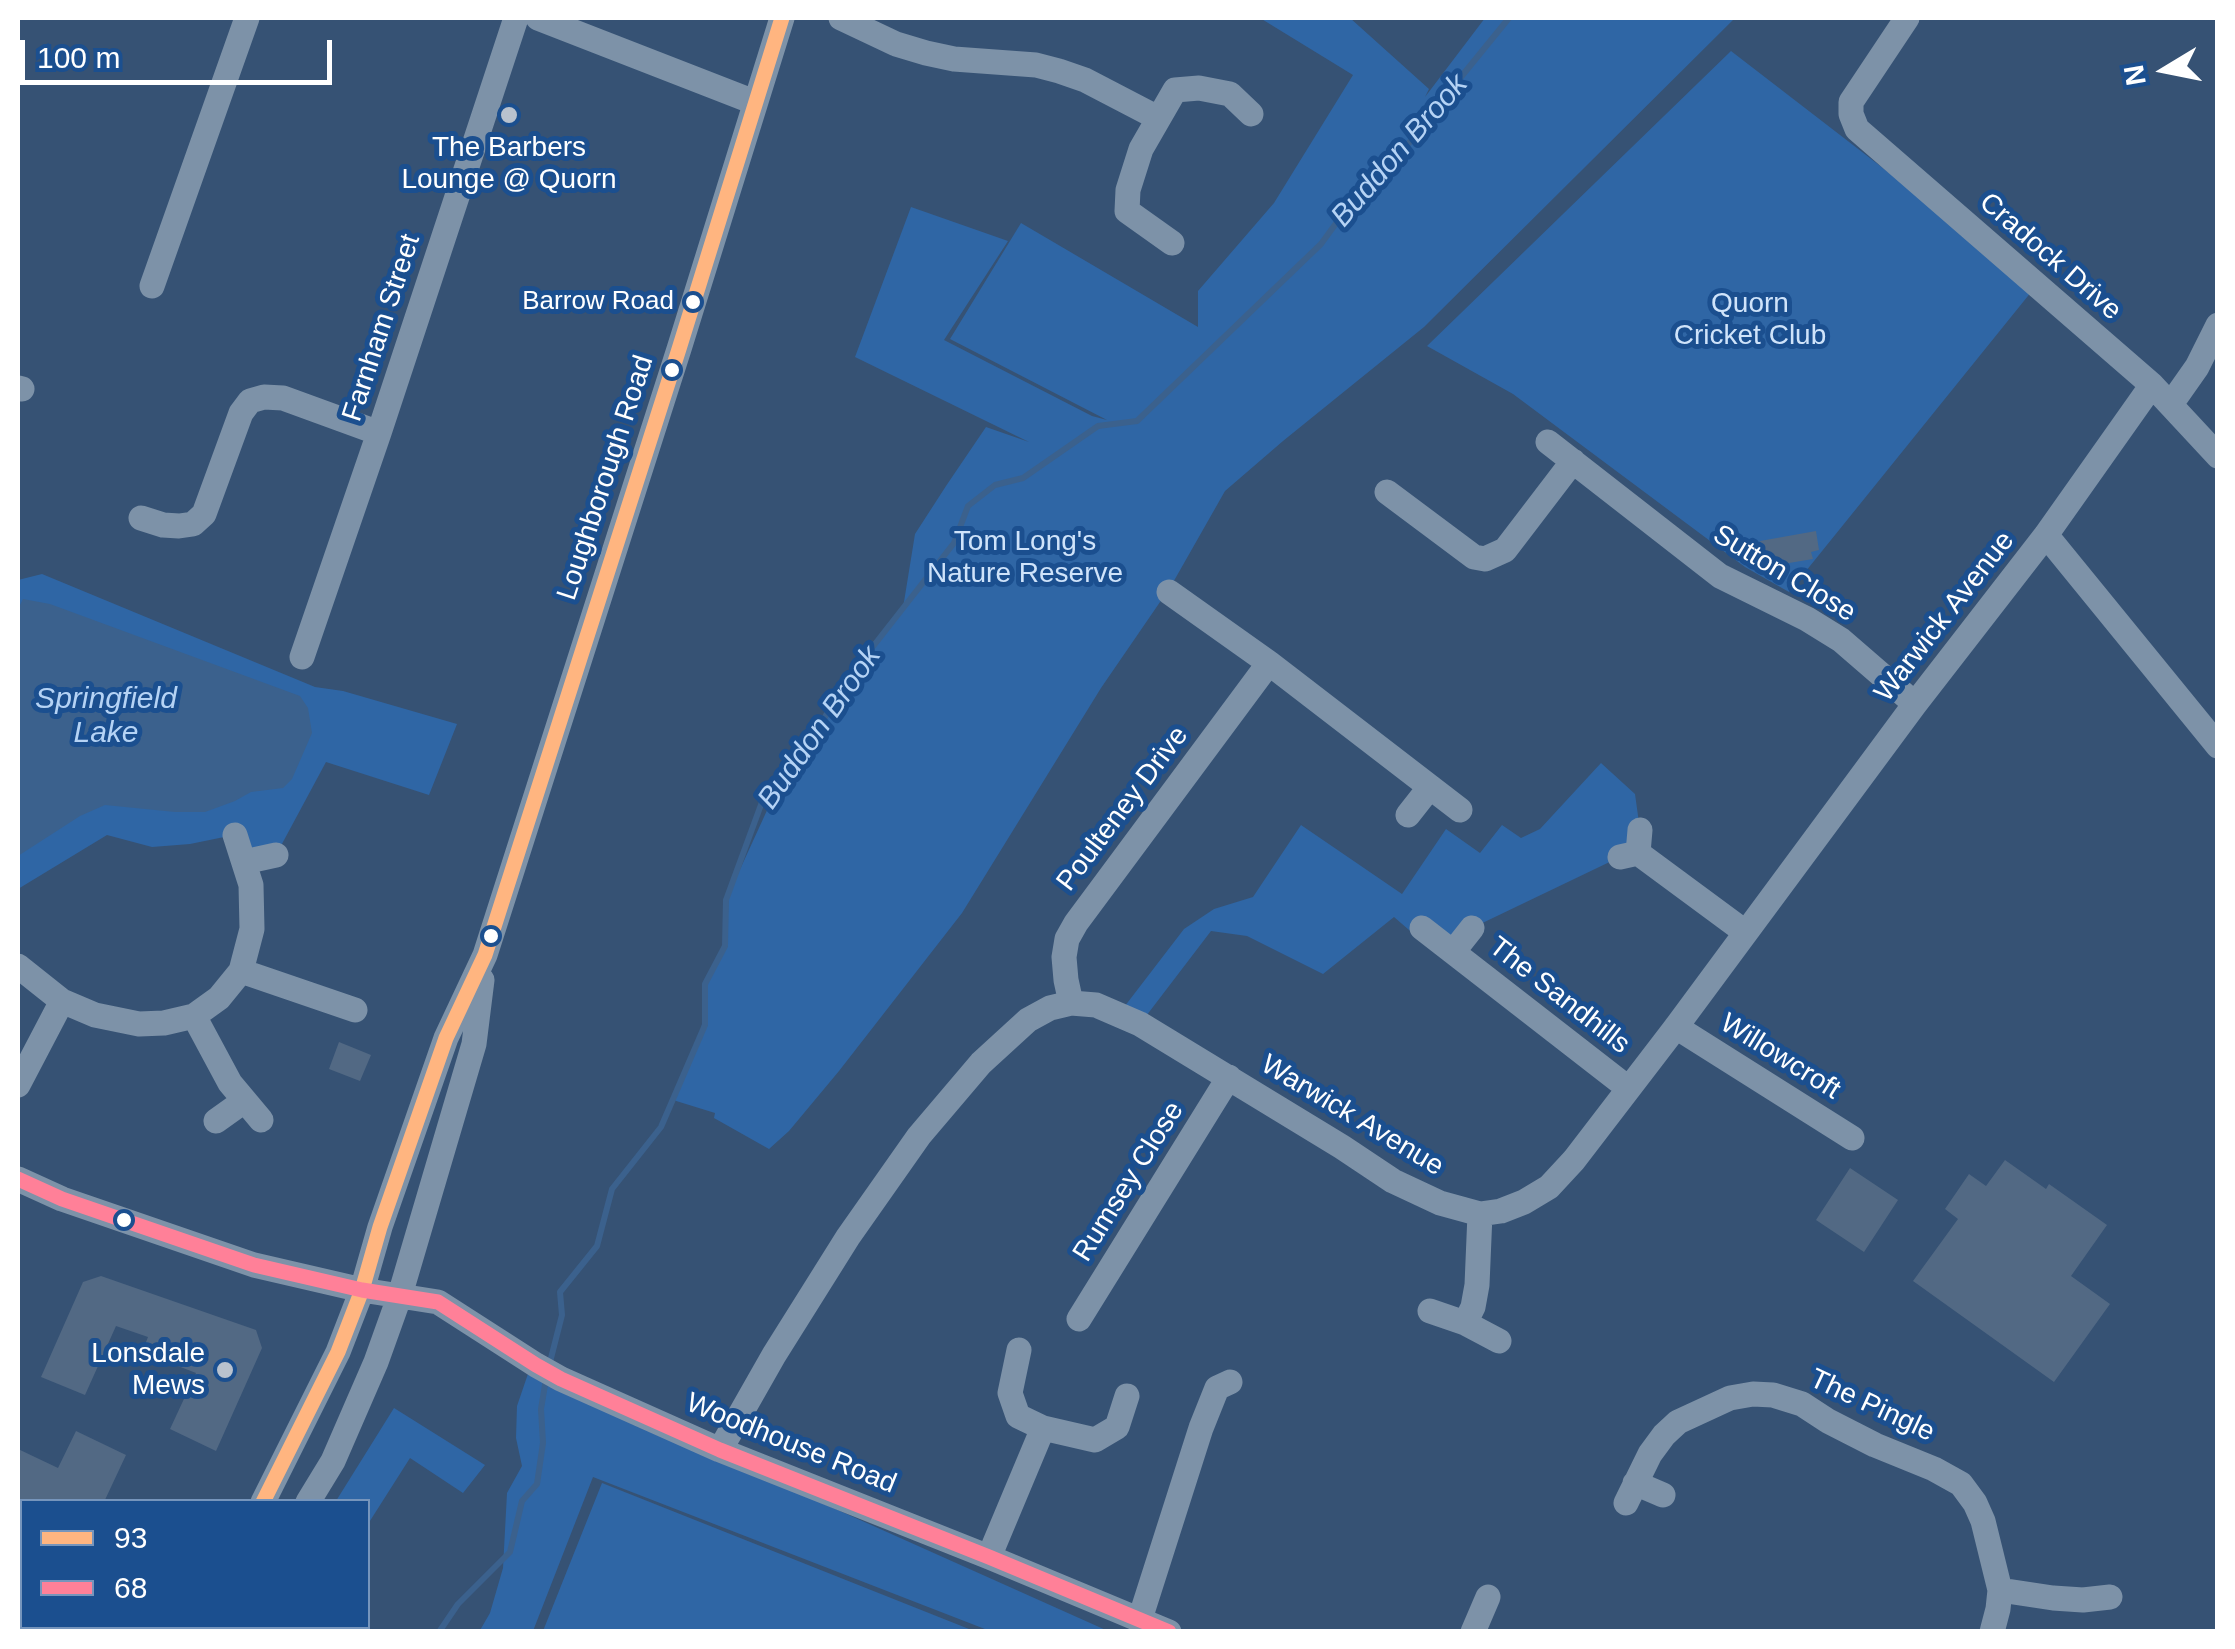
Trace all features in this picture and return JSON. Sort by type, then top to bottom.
[{"type":"street","points":[[152,286],[248,18]]},
{"type":"street","name":"Farnham Street","points":[[302,657],[516,18]]},
{"type":"street","points":[[538,18],[754,102]]},
{"type":"street","name":"Loughborough Road","points":[[266,1499],[328,1376],[362,1290],[446,1038],[485,955],[782,18]]},
{"type":"street","points":[[841,18],[896,44],[926,53],[1059,70],[1158,118]]},
{"type":"street","name":"Cradock Drive","points":[[1907,18],[1851,102],[1857,128],[2152,385],[2218,456]]},
{"type":"street","points":[[1172,244],[1127,211],[1128,190],[1141,149],[1175,90],[1199,88],[1230,94],[1251,114]]},
{"type":"street","points":[[2171,404],[2218,325]]},
{"type":"street","name":"Warwick Avenue","points":[[1071,1003],[1096,1006],[1140,1024],[1393,1181],[1440,1203],[1480,1214],[1524,1202],[1548,1187],[1574,1160],[2046,535],[2152,385]]},
{"type":"street","points":[[141,518],[179,526],[193,524],[204,514],[241,414],[250,401],[282,398],[379,433]]},
{"type":"street","name":"Sutton Close","points":[[1548,442],[1720,576],[1841,640],[1915,704]]},
{"type":"street","points":[[1387,492],[1474,557],[1484,559],[1505,550],[1572,462]]},
{"type":"street","points":[[2046,535],[2218,746]]},
{"type":"street","points":[[1168,592],[1460,810]]},
{"type":"street","name":"Poulteney Drive","points":[[1071,1003],[1064,957],[1067,939],[1076,923],[1268,663]]},
{"type":"street","points":[[1408,815],[1430,788]]},
{"type":"street","points":[[18,966],[62,1001],[95,1015],[139,1024],[194,1016],[219,998],[242,971],[252,929],[251,885],[235,835]]},
{"type":"street","points":[[1633,847],[1745,932]]},
{"type":"street","points":[[244,862],[276,855]]},
{"type":"street","name":"The Sandhills","points":[[1422,928],[1628,1088]]},
{"type":"street","name":"The Sandhills","points":[[1453,952],[1472,928]]},
{"type":"street","name":"Loughborough Road","points":[[310,1499],[333,1461],[400,1295],[474,1044],[485,955]]},
{"type":"street","points":[[242,971],[355,1010]]},
{"type":"street","points":[[318,1026],[328,1000]]},
{"type":"street","points":[[18,1085],[62,1001]]},
{"type":"street","points":[[720,1450],[837,1254],[918,1136],[981,1063],[1028,1020],[1050,1008],[1071,1003]]},
{"type":"street","points":[[194,1016],[230,1083],[261,1120]]},
{"type":"street","name":"Willowcroft","points":[[1676,1027],[1852,1138]]},
{"type":"street","name":"Rumsey Close","points":[[1079,1319],[1229,1077]]},
{"type":"street","points":[[216,1121],[244,1100]]},
{"type":"street","name":"Woodhouse Road","points":[[18,1179],[62,1199],[254,1265],[362,1290],[438,1302],[550,1373],[720,1450],[1169,1632]]},
{"type":"street","points":[[1465,1324],[1477,1285],[1480,1214]]},
{"type":"street","points":[[1430,1311],[1499,1340]]},
{"type":"street","points":[[1019,1350],[1010,1394],[1018,1416],[1043,1428],[1095,1440],[1117,1427],[1126,1396]]},
{"type":"street","points":[[1140,1619],[1217,1388],[1230,1382]]},
{"type":"street","name":"The Pingle","points":[[1663,1494],[1630,1493],[1664,1435],[1678,1422],[1730,1398],[1753,1394],[1773,1395],[1802,1404],[1828,1421],[1961,1484],[1982,1521],[2000,1590],[1992,1632]]},
{"type":"street","points":[[988,1556],[1043,1428]]},
{"type":"street","points":[[2000,1590],[2083,1600],[2110,1596]]},
{"type":"street","points":[[1472,1632],[1488,1597]]},
{"type":"green space","name":"Tom Long's Nature Reserve","points":[[1260,18],[1350,18],[1429,89],[1425,97],[1485,18],[1735,18],[1424,327],[1225,491],[1171,586],[1101,688],[962,913],[839,1071],[769,1149],[714,1118],[715,1113],[673,1100],[701,1036],[705,984],[725,946],[726,900],[769,806],[852,674],[903,608],[915,534],[946,486],[986,427],[1029,442],[855,357],[911,207],[1008,241],[944,340],[1092,416],[1107,420],[950,339],[1021,223],[1198,327],[1198,291],[1274,203],[1353,75]]},
{"type":"green space","name":"Quorn Cricket Club","points":[[1731,51],[2036,286],[1789,592],[1745,567],[1513,394],[1427,346]]},
{"type":"green space","name":"Springfield Lake","points":[[42,574],[315,687],[343,691],[457,724],[429,795],[326,762],[276,855],[244,862],[234,835],[152,847],[107,835],[18,889],[18,580]]},
{"type":"green space","points":[[1601,763],[1635,794],[1640,830],[1620,857],[1472,928],[1453,952],[1416,936],[1394,917],[1323,974],[1247,936],[1211,931],[1140,1024],[1118,1015],[1184,929],[1214,909],[1253,897],[1301,825],[1402,894],[1446,829],[1480,853],[1502,825],[1521,838],[1540,829]]},
{"type":"green space","points":[[530,1368],[554,1383],[1108,1631],[990,1631],[593,1477],[533,1631],[479,1632],[490,1613],[503,1568],[507,1493],[522,1466],[516,1438],[517,1406]]},
{"type":"green space","points":[[394,1408],[485,1465],[463,1493],[410,1458],[370,1521],[370,1499],[337,1499]]},
{"type":"green space","points":[[602,1483],[974,1631],[543,1631]]},
{"type":"water","name":"Springfield Lake","points":[[23,599],[50,604],[300,696],[308,708],[312,733],[292,779],[283,788],[251,792],[205,812],[105,805],[80,816],[18,856],[18,609]]},
{"type":"building","points":[[1816,531],[1819,550],[1811,552],[1813,559],[1765,567],[1760,541]]},
{"type":"building","points":[[339,1042],[371,1055],[360,1081],[329,1069]]},
{"type":"building","points":[[2005,1160],[2046,1189],[2049,1184],[2107,1225],[2071,1276],[2110,1304],[2054,1382],[1913,1281],[1958,1219],[1945,1209],[1969,1174],[1986,1186]]},
{"type":"building","points":[[1850,1168],[1898,1200],[1864,1252],[1816,1220]]},
{"type":"building","name":"Lonsdale Mews","points":[[101,1276],[256,1330],[262,1348],[216,1451],[170,1429],[196,1373],[142,1352],[148,1337],[116,1326],[85,1395],[41,1377],[83,1282]]},
{"type":"building","points":[[76,1431],[126,1455],[105,1499],[18,1502],[18,1449],[58,1468]]},
{"type":"waterway","name":"Buddon Brook","points":[[549,1366],[562,1315],[560,1292],[597,1246],[612,1189],[661,1127],[705,1025],[705,984],[725,946],[726,900],[762,802],[804,753],[846,681],[954,543],[968,506],[995,485],[1023,478],[1098,426],[1137,421],[1321,244],[1369,178],[1434,121],[1461,77],[1509,18]]},
{"type":"waterway","name":"Buddon Brook","points":[[439,1632],[458,1604],[510,1552],[522,1501],[537,1484],[546,1379]]},
{"type":"transit line","name":"93","points":[[264,1499],[338,1352],[446,1038],[485,955],[782,18]]},
{"type":"transit line","name":"68","points":[[18,1179],[62,1199],[254,1265],[362,1290],[438,1302],[561,1379],[720,1450],[1169,1632]]},
{"type":"place","name":"The Barbers Lounge @ Quorn","points":[[509,115]]},
{"type":"place","name":"Barrow Road","points":[[693,302]]},
{"type":"place","name":"Lonsdale Mews","points":[[225,1370]]}]
